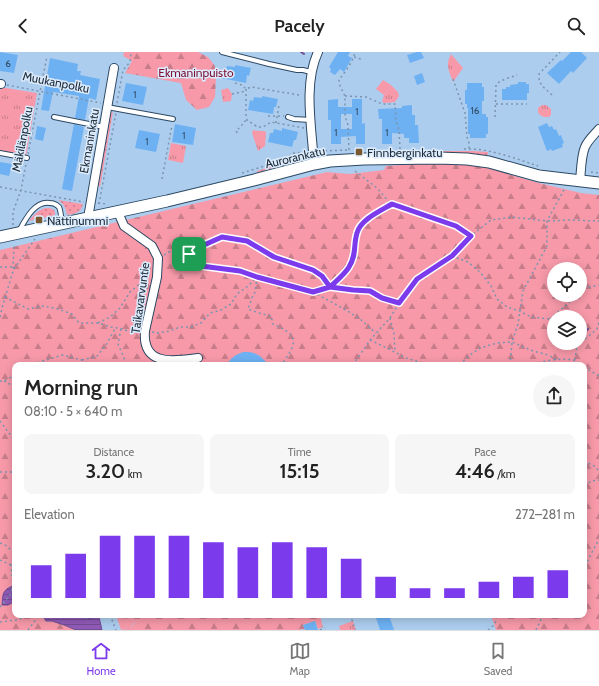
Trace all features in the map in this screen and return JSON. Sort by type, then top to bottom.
[{"type":"street","points":[[314,164],[310,84],[318,52]]},
{"type":"street","name":"Ekmaninkatu","points":[[88,218],[95,203],[104,127],[114,68]]},
{"type":"street","points":[[580,182],[585,146],[599,129]]},
{"type":"street","name":"Aurorankatu","points":[[0,237],[16,228],[62,224],[234,185],[330,161],[364,159],[467,159],[495,163],[539,176],[580,182],[599,183]]},
{"type":"street","name":"Taikavarvuntie","points":[[118,212],[124,226],[152,246],[158,258],[157,277],[145,331],[149,352],[159,359],[173,361],[198,358]]},
{"type":"lane","points":[[222,52],[269,64],[312,72]]},
{"type":"lane","points":[[108,106],[116,109],[173,119]]},
{"type":"lane","points":[[54,117],[104,127]]},
{"type":"lane","points":[[288,117],[294,119],[311,120]]},
{"type":"lane","points":[[0,153],[27,158]]},
{"type":"lane","points":[[16,228],[26,220],[38,205],[50,202],[58,206],[60,209],[62,224]]},
{"type":"path","points":[[0,187],[95,203],[123,70],[130,62],[131,52]]},
{"type":"path","points":[[349,150],[349,130],[345,116],[345,96],[339,80],[354,58],[355,52]]},
{"type":"path","points":[[552,95],[539,81],[539,74],[560,52]]},
{"type":"path","name":"Mäkilänpolku","points":[[16,228],[14,212],[21,190],[47,56]]},
{"type":"path","points":[[354,58],[361,59]]},
{"type":"path","points":[[495,117],[496,85],[502,80],[517,75]]},
{"type":"path","points":[[453,80],[466,113],[469,149]]},
{"type":"path","points":[[234,83],[242,85],[246,90],[247,120],[241,128],[236,130],[237,133]]},
{"type":"path","name":"Muukanpolku","points":[[1,84],[108,106]]},
{"type":"path","points":[[232,94],[246,90],[250,87],[299,95]]},
{"type":"path","points":[[345,96],[366,97],[382,104],[395,104],[400,149]]},
{"type":"path","points":[[496,104],[527,104]]},
{"type":"path","points":[[276,123],[279,105]]},
{"type":"path","points":[[268,116],[288,117]]},
{"type":"path","points":[[162,179],[173,119]]},
{"type":"path","points":[[247,120],[260,127],[263,127],[271,122],[307,128]]},
{"type":"path","points":[[355,172],[377,188],[392,204],[456,226],[471,236]]},
{"type":"path","points":[[510,362],[512,342],[518,324],[523,291],[547,246],[547,222],[566,186]]},
{"type":"path","points":[[330,287],[349,268],[354,256],[357,233],[361,224],[375,213],[392,204]]},
{"type":"path","points":[[355,362],[370,340],[390,318],[417,279],[452,256],[471,236],[491,220],[512,216],[547,222],[599,220]]},
{"type":"path","points":[[13,271],[38,236]]},
{"type":"path","points":[[189,254],[222,237],[247,241],[274,257],[313,270],[322,276],[330,287]]},
{"type":"path","points":[[0,317],[14,267],[14,245]]},
{"type":"path","points":[[158,258],[172,250],[182,248],[201,266],[240,271],[313,292],[353,314],[376,333]]},
{"type":"path","points":[[452,256],[468,262],[480,272],[491,286],[497,299],[507,307],[520,311],[531,317],[547,319]]},
{"type":"path","points":[[0,267],[14,267]]},
{"type":"path","points":[[98,323],[110,317],[120,308],[130,292],[143,281],[157,277]]},
{"type":"path","points":[[5,297],[28,309],[43,306],[58,309],[72,314],[79,323],[98,323],[132,333],[145,331],[158,333],[170,331],[180,327],[191,327],[201,323],[210,313],[221,310],[231,304],[237,294],[257,277]]},
{"type":"path","points":[[257,277],[255,292],[248,309],[271,316],[273,324],[285,329],[292,336],[293,344],[284,362]]},
{"type":"path","points":[[587,288],[599,285]]},
{"type":"path","points":[[313,292],[330,287],[370,291],[382,298],[399,303]]},
{"type":"path","points":[[560,310],[570,302]]},
{"type":"path","points":[[390,318],[394,334],[395,352]]},
{"type":"path","points":[[587,337],[597,328],[599,322]]},
{"type":"path","points":[[82,360],[97,356],[106,345],[115,328]]},
{"type":"path","points":[[121,329],[118,344],[126,362]]},
{"type":"path","points":[[370,340],[406,358],[420,362]]},
{"type":"path","points":[[463,362],[480,348],[497,343],[512,342],[557,360]]},
{"type":"path","points":[[544,362],[557,360],[575,361],[576,350]]},
{"type":"path","points":[[41,362],[62,356],[85,362]]},
{"type":"path","points":[[587,368],[599,376]]},
{"type":"path","points":[[0,381],[4,381],[12,377]]},
{"type":"path","points":[[4,381],[12,385]]},
{"type":"path","points":[[0,421],[12,437]]},
{"type":"path","points":[[587,462],[596,467],[599,472]]},
{"type":"path","points":[[0,472],[12,472]]},
{"type":"path","points":[[587,484],[599,480]]},
{"type":"path","points":[[587,562],[599,539]]},
{"type":"path","points":[[0,543],[7,546],[12,551]]},
{"type":"path","points":[[0,560],[11,565],[12,576]]},
{"type":"path","points":[[0,607],[10,596],[12,589]]},
{"type":"path","points":[[0,622],[22,618]]},
{"type":"path","points":[[28,630],[37,618]]},
{"type":"path","points":[[111,618],[116,630]]},
{"type":"path","points":[[353,618],[355,630]]},
{"type":"path","points":[[488,630],[494,624],[496,618]]},
{"type":"path","points":[[536,630],[542,618]]},
{"type":"path","points":[[320,630],[325,628]]},
{"type":"green space","name":"Ekmaninpuisto","points":[[124,52],[198,52],[208,57],[215,66],[215,97],[209,107],[197,110],[186,100],[181,83],[125,73],[132,61],[123,56]]},
{"type":"green space","points":[[451,54],[463,68],[453,82],[448,65]]},
{"type":"green space","points":[[383,80],[391,85],[384,95],[376,89]]},
{"type":"green space","points":[[391,85],[398,92],[399,96],[395,102],[382,102],[384,95]]},
{"type":"green space","points":[[0,87],[37,93],[26,156],[0,151]]},
{"type":"green space","points":[[228,88],[232,94],[231,101],[223,102],[221,90]]},
{"type":"green space","points":[[542,105],[546,105],[551,109],[551,115],[549,117],[544,117],[538,112],[538,108]]},
{"type":"green space","points":[[113,112],[100,187],[98,185],[111,113]]},
{"type":"green space","points":[[253,130],[265,131],[266,133],[265,146],[258,151],[252,133]]},
{"type":"green space","points":[[171,143],[186,146],[183,163],[168,160]]},
{"type":"green space","points":[[441,151],[488,152],[487,157],[441,153]]},
{"type":"green space","points":[[306,153],[299,159],[257,173],[257,171],[282,163],[294,155]]},
{"type":"green space","points":[[432,163],[470,165],[488,168],[539,183],[581,193],[599,195],[599,630],[496,630],[492,618],[587,618],[587,362],[12,362],[12,618],[44,618],[46,621],[53,621],[76,630],[0,630],[0,250],[327,172],[350,174],[384,170],[386,166]]},
{"type":"green space","points":[[58,200],[83,204],[79,211],[67,215],[64,206]]},
{"type":"green space","points":[[45,208],[51,208],[54,210],[55,215],[43,218],[42,216],[37,217],[37,219],[29,221],[34,215]]},
{"type":"green space","points":[[117,618],[133,618],[135,622],[130,628],[121,630]]},
{"type":"green space","points":[[133,618],[321,618],[323,627],[318,629],[315,621],[303,625],[305,630],[122,630],[130,628],[135,623]]},
{"type":"green space","points":[[353,621],[356,630],[340,630],[339,626]]},
{"type":"shaded area","points":[[12,586],[12,603],[2,605],[4,593],[7,589]]},
{"type":"shaded area","points":[[44,618],[99,618],[102,630],[76,630],[52,621],[46,621]]},
{"type":"building","points":[[0,52],[18,55],[14,73],[0,71]]},
{"type":"building","points":[[338,52],[350,52],[348,56],[352,58],[344,72],[340,69],[335,75],[330,72],[331,69],[329,67]]},
{"type":"building","points":[[421,52],[424,58],[410,63],[407,55]]},
{"type":"building","points":[[571,52],[581,52],[587,58],[573,73],[571,71],[559,84],[547,73]]},
{"type":"building","points":[[50,58],[78,64],[77,71],[81,71],[80,75],[100,79],[96,100],[89,98],[85,120],[75,118],[79,96],[53,92],[49,111],[41,110]]},
{"type":"building","points":[[235,65],[251,68],[249,76],[247,75],[246,83],[221,78],[223,68],[226,69],[227,66],[235,67]]},
{"type":"building","points":[[422,73],[425,82],[417,85],[414,76]]},
{"type":"building","points":[[518,82],[526,82],[526,84],[529,84],[527,100],[502,100],[502,89],[510,87],[510,85],[518,84]]},
{"type":"building","points":[[126,83],[147,87],[143,105],[122,101]]},
{"type":"building","points":[[467,83],[482,83],[482,87],[484,87],[482,114],[486,114],[486,117],[488,117],[488,134],[486,134],[486,138],[470,138],[470,134],[468,134],[468,108],[467,104],[465,104],[465,90],[467,90]]},
{"type":"building","points":[[262,96],[278,99],[276,107],[274,107],[273,114],[248,110],[250,100],[253,101],[254,97],[262,98]]},
{"type":"building","points":[[338,99],[338,107],[352,107],[352,99],[362,99],[362,124],[365,123],[365,144],[356,144],[356,136],[341,137],[341,144],[331,144],[331,120],[328,120],[328,100]],"holes":[[[341,114],[352,114],[352,129],[341,129]]]},
{"type":"building","points":[[412,105],[412,115],[415,115],[415,125],[418,125],[419,143],[409,143],[409,138],[404,138],[404,134],[392,133],[392,144],[382,144],[382,119],[379,119],[378,109],[402,108],[402,106]]},
{"type":"building","points":[[547,123],[549,127],[552,126],[554,130],[556,129],[559,136],[561,135],[564,143],[562,144],[563,147],[552,151],[551,149],[547,151],[538,127]]},
{"type":"building","points":[[74,124],[84,127],[72,191],[62,189]]},
{"type":"building","points":[[175,124],[196,128],[193,145],[172,142]]},
{"type":"building","points":[[37,126],[46,128],[43,141],[35,139]]},
{"type":"building","points":[[282,128],[298,132],[292,147],[268,142],[270,133],[273,133],[274,129],[282,131]]},
{"type":"building","points":[[139,130],[160,134],[156,152],[135,148]]},
{"type":"building","points":[[0,162],[12,164],[9,176],[0,174]]},
{"type":"building","points":[[243,352],[254,353],[266,362],[228,362],[236,355]]},
{"type":"building","points":[[376,618],[390,618],[394,630],[380,630]]},
{"type":"building","points":[[315,621],[318,630],[305,630],[303,625]]},
{"type":"place","name":"Finnberginkatu","points":[[359,152]]},
{"type":"place","name":"Nättinummi","points":[[39,220]]},
{"type":"route","points":[[189,254],[201,266],[240,271],[313,292],[330,287],[370,291],[382,298],[399,303],[417,279],[452,256],[471,236],[456,226],[392,204],[375,213],[361,224],[357,233],[354,256],[349,268],[330,287],[322,276],[313,270],[274,257],[247,241],[222,237],[189,254]]}]
